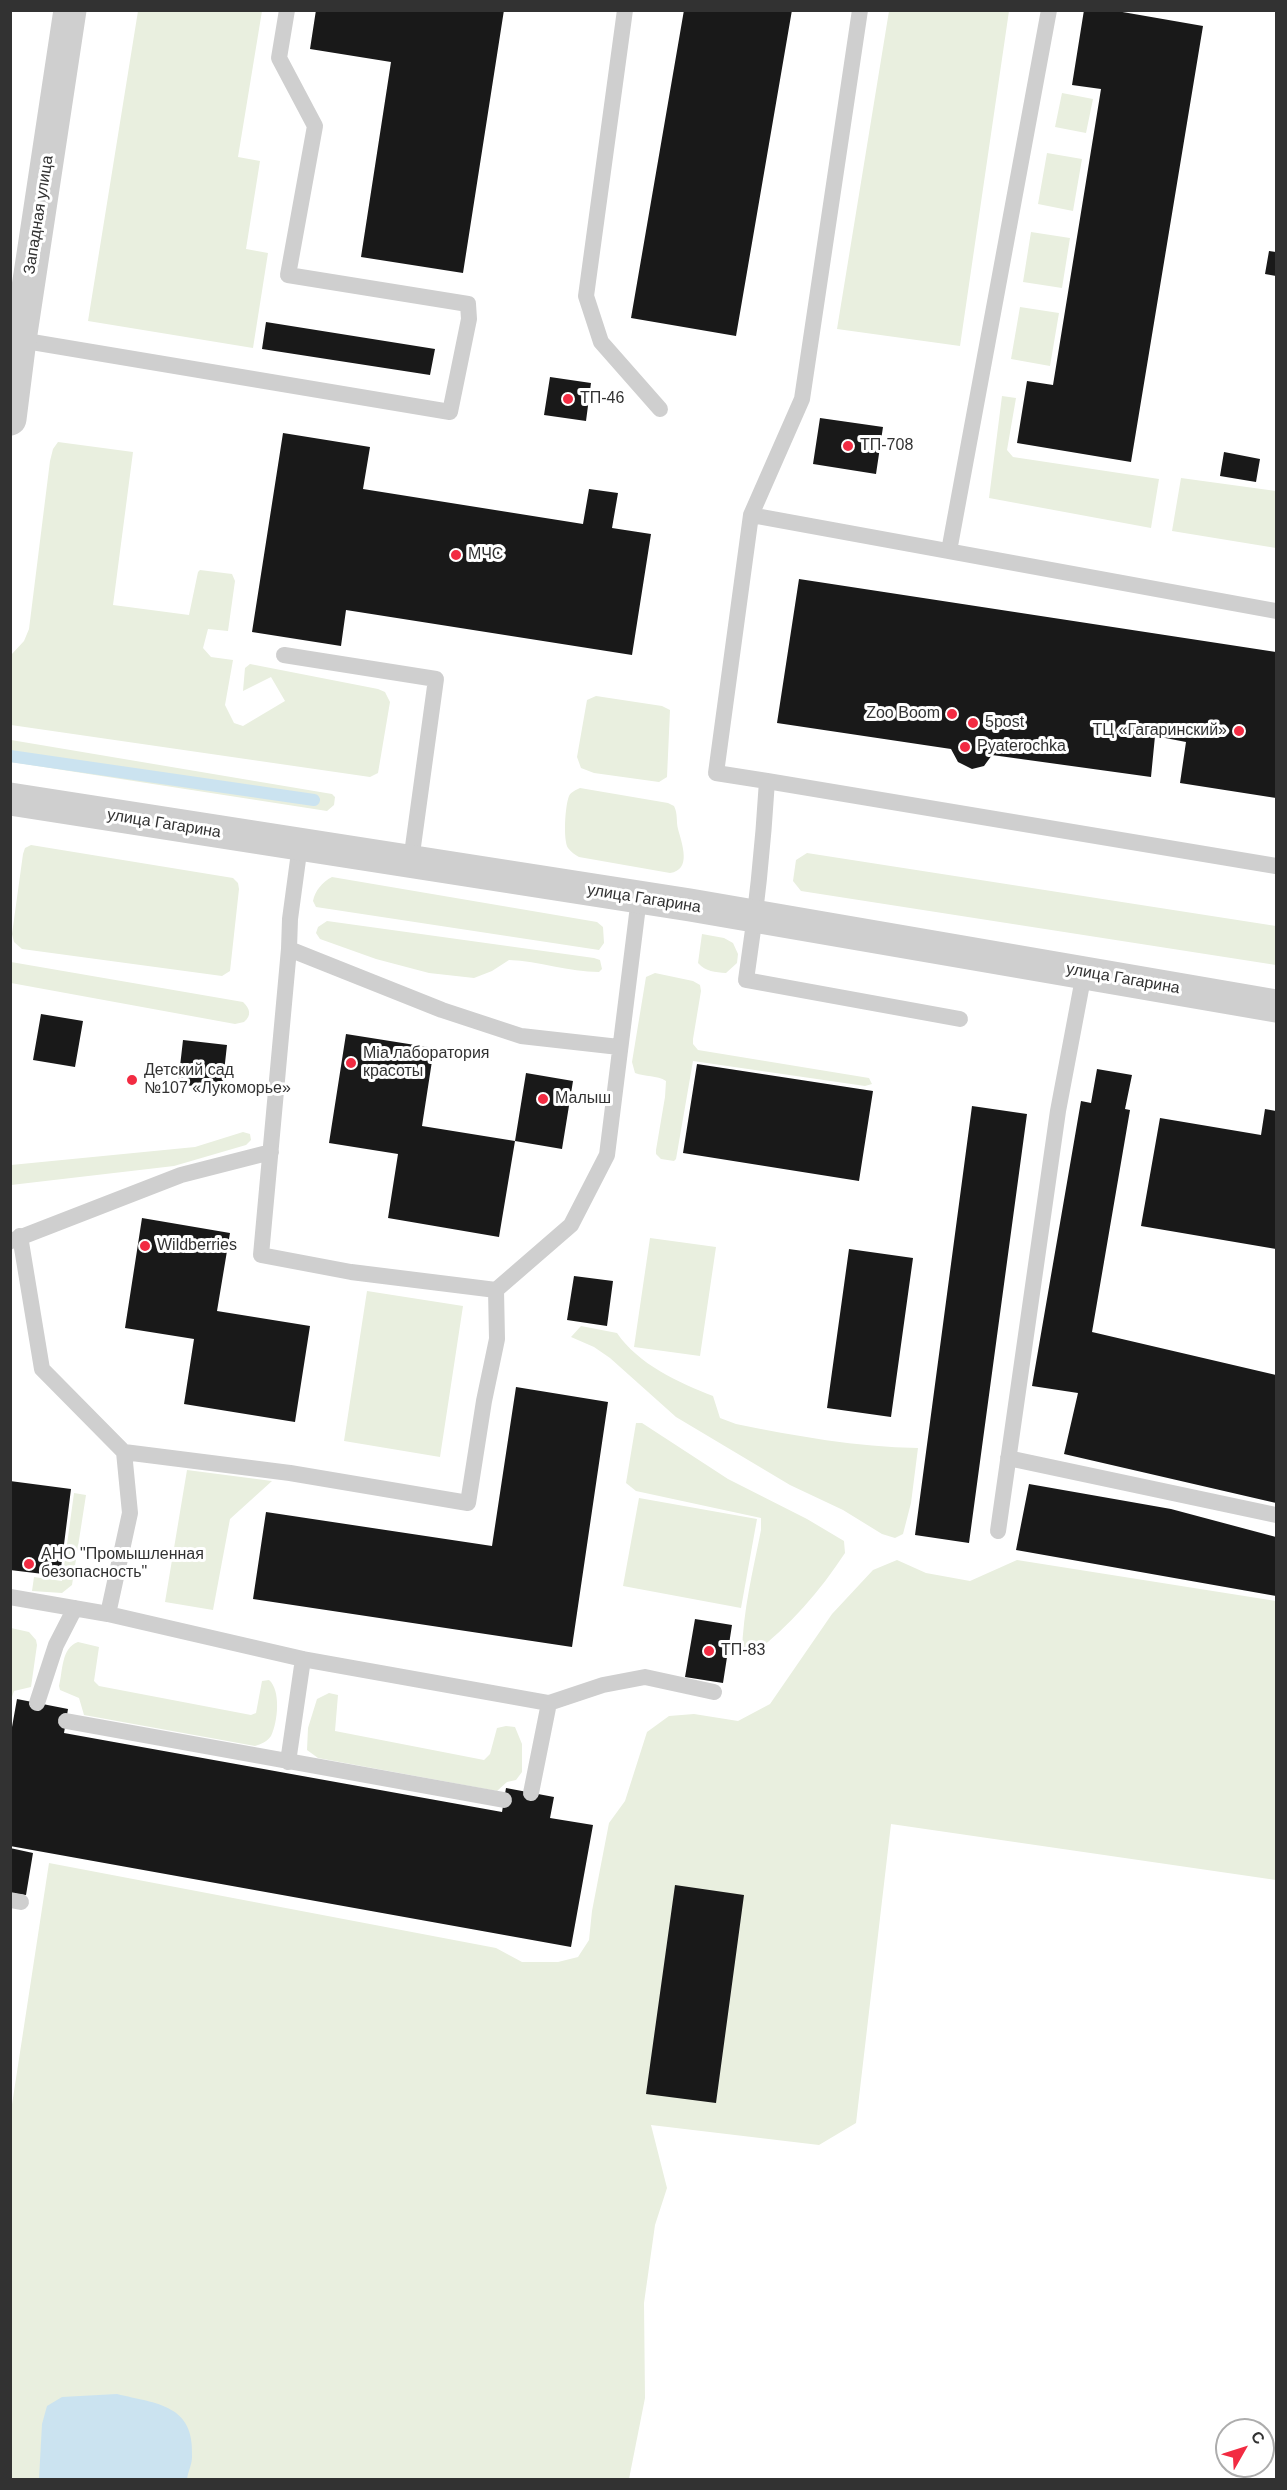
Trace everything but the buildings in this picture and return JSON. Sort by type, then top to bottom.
[{"type":"street","name":"Западная улица","points":[[11,409],[70,10]]},
{"type":"street","name":"улица Гагарина","points":[[10,799],[639,898],[1276,1006]]},
{"type":"lane","points":[[20,340],[450,412],[469,319],[468,304],[288,275],[315,126],[279,58],[287,10]]},
{"type":"lane","points":[[625,10],[586,296],[601,342],[660,409]]},
{"type":"lane","points":[[860,10],[802,399],[751,515],[716,773],[1276,866]]},
{"type":"lane","points":[[949,551],[1049,10]]},
{"type":"lane","points":[[751,515],[1276,611]]},
{"type":"lane","points":[[284,655],[436,679],[411,861]]},
{"type":"lane","points":[[766,781],[764,837],[746,980],[960,1019]]},
{"type":"lane","points":[[300,845],[290,919],[290,949],[261,1255],[351,1272],[496,1290],[571,1225],[607,1155],[639,898]]},
{"type":"lane","points":[[290,949],[442,1010],[521,1036],[619,1047]]},
{"type":"lane","points":[[998,1531],[1058,1112],[1084,973]]},
{"type":"lane","points":[[271,1152],[181,1175],[15,1238],[42,1369],[124,1452],[290,1473],[468,1503],[484,1401],[497,1339],[496,1290]]},
{"type":"lane","points":[[108,1614],[130,1513],[124,1452]]},
{"type":"lane","points":[[1008,1458],[1276,1515]]},
{"type":"lane","points":[[10,1598],[108,1614],[303,1659],[549,1703],[603,1685],[645,1677],[714,1692]]},
{"type":"lane","points":[[37,1703],[56,1645],[75,1608]]},
{"type":"lane","points":[[288,1761],[303,1659]]},
{"type":"lane","points":[[531,1793],[549,1703]]},
{"type":"lane","points":[[66,1720],[504,1800]]},
{"type":"green space","points":[[138,11],[262,11],[238,157],[260,161],[246,249],[268,253],[253,348],[88,321]]},
{"type":"green space","points":[[889,11],[1009,11],[960,346],[837,329]]},
{"type":"green space","points":[[1062,93],[1093,99],[1086,133],[1055,127]]},
{"type":"green space","points":[[1047,153],[1082,159],[1073,211],[1038,204]]},
{"type":"green space","points":[[1031,232],[1070,238],[1062,288],[1023,282]]},
{"type":"green space","points":[[1020,307],[1059,313],[1050,366],[1011,359]]},
{"type":"green space","points":[[1002,396],[1016,398],[1007,450],[1013,457],[1159,479],[1151,528],[989,498]]},
{"type":"green space","points":[[58,442],[133,452],[113,605],[189,615],[200,570],[232,574],[235,581],[228,631],[208,629],[203,648],[211,657],[233,660],[225,705],[234,723],[243,726],[285,701],[271,677],[243,691],[245,668],[250,664],[378,689],[385,692],[390,702],[378,773],[370,777],[11,725],[11,655],[24,641],[29,629],[50,461],[53,449]]},
{"type":"green space","points":[[1181,478],[1276,491],[1276,548],[1172,531]]},
{"type":"green space","points":[[596,696],[662,706],[670,710],[667,777],[659,782],[594,773],[581,768],[577,757],[587,700]]},
{"type":"green space","points":[[11,740],[332,794],[335,797],[334,805],[327,811],[11,762]]},
{"type":"green space","points":[[580,788],[668,803],[674,806],[684,855],[681,867],[670,873],[579,857],[573,853],[566,844],[566,815],[569,796]]},
{"type":"green space","points":[[31,845],[233,878],[238,883],[239,889],[230,971],[222,976],[22,949],[14,942],[12,934],[23,854],[25,848]]},
{"type":"green space","points":[[807,853],[1276,926],[1276,965],[801,891],[793,881],[796,860]]},
{"type":"green space","points":[[332,877],[597,922],[603,927],[604,943],[599,950],[316,907],[313,901],[315,894],[322,884]]},
{"type":"green space","points":[[327,921],[594,958],[600,960],[602,969],[599,972],[588,972],[509,960],[492,971],[474,978],[429,973],[376,959],[320,939],[316,933],[318,927]]},
{"type":"green space","points":[[702,934],[724,938],[733,943],[738,954],[737,963],[726,973],[707,970],[698,963]]},
{"type":"green space","points":[[11,962],[243,1002],[249,1014],[244,1022],[235,1024],[11,983]]},
{"type":"green space","points":[[655,973],[693,981],[700,985],[693,1039],[693,1044],[698,1050],[869,1078],[872,1084],[865,1086],[693,1061],[676,1159],[674,1161],[661,1159],[656,1154],[656,1150],[666,1081],[635,1073],[632,1062],[646,977]]},
{"type":"green space","points":[[243,1132],[250,1134],[251,1140],[246,1145],[174,1166],[11,1185],[11,1165],[195,1147]]},
{"type":"green space","points":[[650,1238],[716,1247],[700,1356],[634,1347]]},
{"type":"green space","points":[[367,1291],[463,1306],[440,1457],[344,1441]]},
{"type":"green space","points":[[581,1326],[617,1333],[636,1354],[660,1371],[713,1396],[720,1418],[736,1424],[826,1440],[872,1446],[918,1448],[911,1503],[903,1534],[895,1538],[882,1534],[843,1510],[790,1485],[676,1417],[610,1358],[594,1347],[571,1337]]},
{"type":"green space","points":[[636,1423],[642,1423],[728,1479],[807,1519],[844,1541],[845,1553],[815,1594],[792,1620],[753,1654],[742,1653],[744,1621],[761,1530],[761,1518],[636,1491],[626,1483]]},
{"type":"green space","points":[[187,1470],[272,1481],[230,1519],[213,1610],[165,1602]]},
{"type":"green space","points":[[74,1493],[86,1495],[72,1585],[62,1593],[32,1591],[34,1577],[62,1581]]},
{"type":"green space","points":[[639,1498],[757,1519],[741,1608],[623,1586]]},
{"type":"green space","points":[[897,1560],[926,1573],[970,1581],[1017,1560],[1276,1601],[1276,1880],[891,1824],[856,2123],[819,2145],[651,2125],[667,2188],[655,2225],[644,2303],[645,2398],[629,2479],[11,2480],[11,2111],[49,1863],[496,1948],[522,1962],[558,1962],[578,1957],[589,1940],[592,1911],[609,1823],[625,1801],[647,1732],[669,1716],[694,1714],[738,1721],[770,1704],[832,1614],[873,1570]]},
{"type":"green space","points":[[11,1628],[29,1632],[37,1645],[31,1687],[14,1691],[11,1700]]},
{"type":"green space","points":[[78,1642],[99,1647],[94,1681],[99,1686],[251,1715],[256,1713],[262,1681],[269,1680],[277,1698],[275,1723],[271,1736],[255,1746],[84,1715],[79,1698],[60,1690],[59,1686],[68,1649]]},
{"type":"green space","points":[[329,1693],[338,1695],[335,1731],[484,1760],[490,1754],[497,1728],[515,1727],[522,1744],[522,1772],[516,1780],[507,1782],[497,1791],[318,1758],[307,1750],[308,1728],[317,1699]]},
{"type":"water","points":[[117,2394],[159,2404],[180,2416],[187,2426],[191,2439],[192,2460],[187,2479],[39,2479],[42,2424],[47,2406],[62,2397]]},
{"type":"waterway","points":[[10,756],[314,800]]},
{"type":"place","name":"ТП-46","points":[[568,399]]},
{"type":"place","name":"ТП-708","points":[[848,446]]},
{"type":"place","name":"МЧС","points":[[456,555]]},
{"type":"place","name":"Zoo Boom","points":[[952,714]]},
{"type":"place","name":"5post","points":[[973,723]]},
{"type":"place","name":"ТЦ «Гагаринский»","points":[[1239,731]]},
{"type":"place","name":"Pyaterochka","points":[[965,747]]},
{"type":"place","name":"Mia лаборатория красоты","points":[[351,1063]]},
{"type":"place","name":"Детский сад №107 «Лукоморье»","points":[[132,1080]]},
{"type":"place","name":"Малыш","points":[[543,1099]]},
{"type":"place","name":"Wildberries","points":[[145,1246]]},
{"type":"place","name":"АНО \"Промышленная безопасность\"","points":[[29,1564]]},
{"type":"place","name":"ТП-83","points":[[709,1651]]}]
